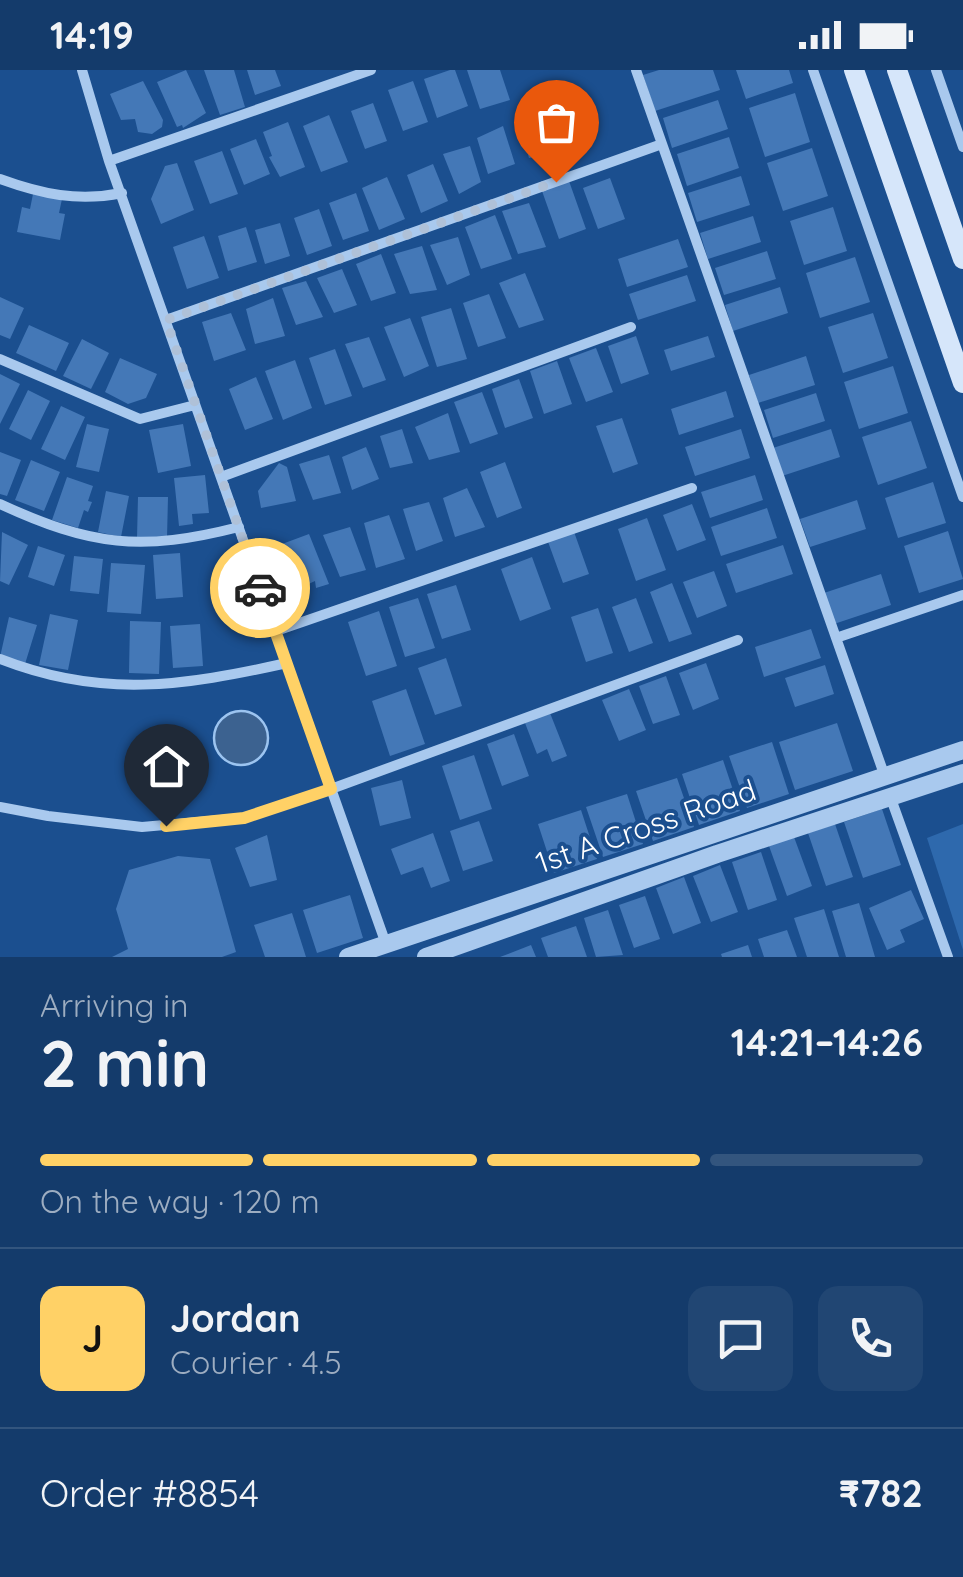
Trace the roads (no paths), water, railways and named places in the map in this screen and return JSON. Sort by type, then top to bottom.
[{"type":"main road","points":[[854,70],[963,383]]},
{"type":"main road","points":[[897,70],[963,260]]},
{"type":"street","points":[[82,70],[109,160],[386,944]]},
{"type":"street","points":[[109,160],[371,70]]},
{"type":"street","points":[[636,70],[884,774]]},
{"type":"street","points":[[813,70],[963,496]]},
{"type":"street","points":[[936,70],[963,146]]},
{"type":"street","points":[[166,320],[662,144]]},
{"type":"street","points":[[0,179],[79,199],[122,193]]},
{"type":"street","points":[[221,476],[631,327]]},
{"type":"street","points":[[0,359],[140,418],[195,405]]},
{"type":"street","points":[[276,631],[692,488]]},
{"type":"street","points":[[0,504],[66,532],[102,541],[156,543],[239,527]]},
{"type":"street","points":[[836,638],[963,595]]},
{"type":"street","points":[[0,806],[104,824],[158,827],[244,818],[738,640]]},
{"type":"street","points":[[0,658],[62,679],[122,686],[190,684],[287,663]]},
{"type":"street","name":"1st A Cross Road","points":[[348,957],[963,750]]},
{"type":"street","name":"1st A Cross Road","points":[[426,957],[963,772]]},
{"type":"street","points":[[890,796],[948,957]]},
{"type":"street","points":[[782,810],[790,830]]},
{"type":"street","points":[[498,906],[506,928]]}]
